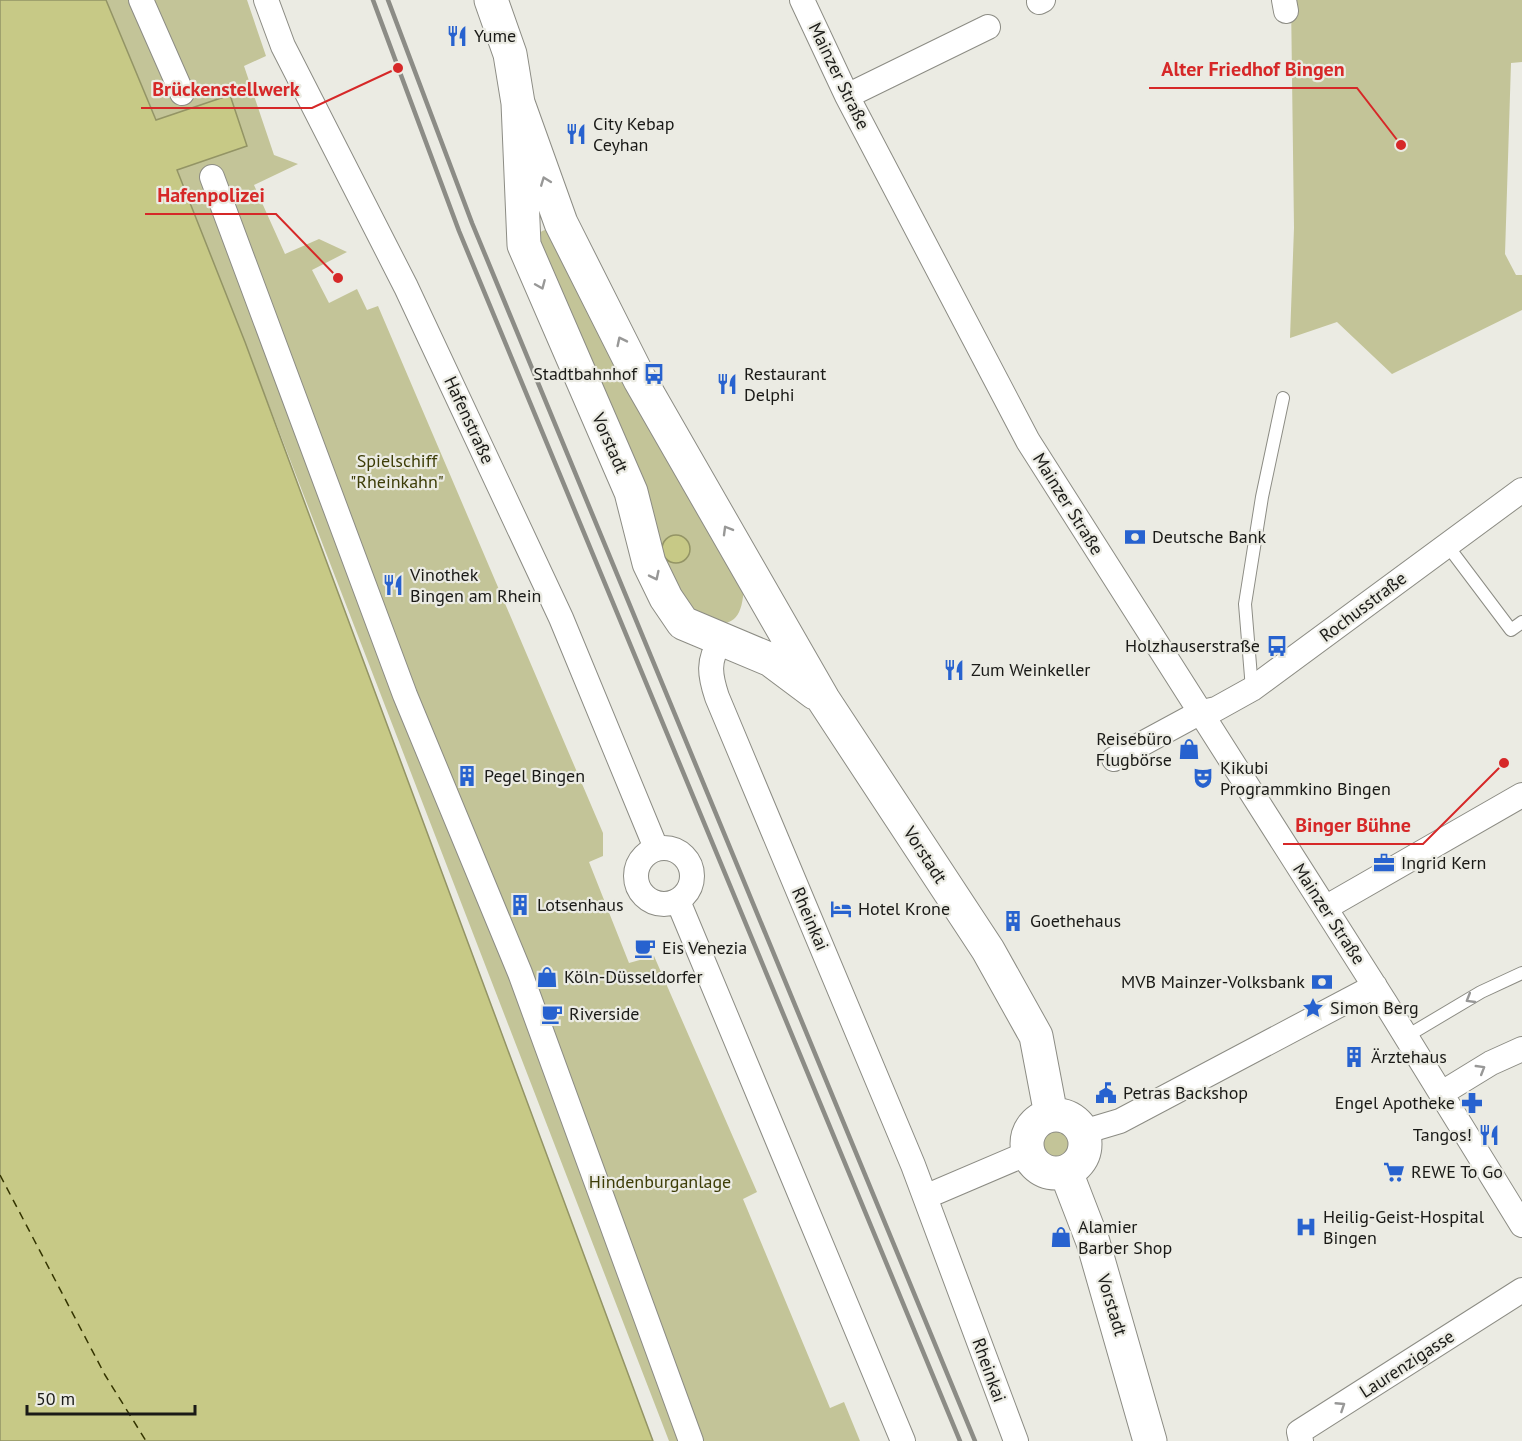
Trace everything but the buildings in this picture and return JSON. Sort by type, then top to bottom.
[{"type":"main road","name":"Vorstadt","points":[[491,0],[510,54],[518,103],[524,244],[631,492],[648,562],[666,598],[683,623],[721,641],[771,660],[824,699]]},
{"type":"main road","name":"Vorstadt","points":[[518,103],[561,223],[640,380],[824,699],[988,950],[1036,1036],[1051,1115]]},
{"type":"main road","points":[[524,244],[531,230],[543,220],[561,223]]},
{"type":"main road","points":[[721,641],[751,628],[760,611],[756,580]]},
{"type":"main road","points":[[1051,1115],[1066,1116],[1083,1132],[1086,1141],[1081,1160],[1066,1172],[1056,1174],[1039,1168],[1028,1153],[1027,1145],[1032,1128],[1037,1122],[1051,1115]]},
{"type":"main road","name":"Vorstadt","points":[[1066,1172],[1096,1253],[1150,1441]]},
{"type":"street","points":[[141,0],[182,93]]},
{"type":"street","name":"Hafenstraße","points":[[266,0],[283,46],[406,287],[561,618],[656,848]]},
{"type":"street","name":"Mainzer Straße","points":[[802,0],[847,96],[1028,441],[1199,713],[1407,1036],[1522,1225]]},
{"type":"street","points":[[847,96],[988,27]]},
{"type":"street","points":[[212,177],[405,695],[520,973],[691,1441]]},
{"type":"street","name":"Rochusstraße","points":[[1114,759],[1199,713],[1216,709],[1252,689],[1522,490]]},
{"type":"street","name":"Rheinkai","points":[[721,641],[714,651],[709,673],[717,697],[925,1197],[1016,1441]]},
{"type":"street","points":[[1325,908],[1522,795]]},
{"type":"street","points":[[656,848],[675,849],[689,861],[692,879],[690,888],[678,901],[670,904],[654,903],[641,892],[637,884],[637,867],[648,852],[656,848]]},
{"type":"street","points":[[678,901],[903,1441]]},
{"type":"street","points":[[1083,1132],[1120,1121],[1375,986]]},
{"type":"street","points":[[1442,1093],[1491,1063],[1522,1049]]},
{"type":"street","points":[[925,1197],[1028,1153]]},
{"type":"street","name":"Laurenzigasse","points":[[1301,1441],[1299,1432],[1522,1290]]},
{"type":"lane","points":[[1252,689],[1245,604],[1262,497],[1283,398]]},
{"type":"lane","points":[[1447,544],[1511,630],[1522,622]]},
{"type":"lane","points":[[1407,1036],[1481,992],[1522,973]]},
{"type":"green space","name":"Hindenburganlage","points":[[106,0],[247,0],[266,56],[244,66],[274,155],[298,164],[254,185],[285,254],[319,239],[347,252],[312,270],[329,303],[357,289],[367,310],[378,306],[603,833],[603,856],[589,862],[629,963],[654,956],[757,1192],[743,1199],[830,1408],[844,1402],[860,1441],[669,1441],[233,312],[230,310],[177,169]]},
{"type":"green space","points":[[1291,0],[1522,0],[1522,62],[1511,63],[1505,254],[1516,275],[1522,275],[1522,310],[1392,374],[1337,322],[1290,338],[1294,228]]},
{"type":"green space","points":[[551,228],[744,585],[740,610],[730,621],[714,624],[690,623],[535,238],[542,231]]},
{"type":"green space","points":[[1055,1126],[1067,1130],[1071,1142],[1067,1154],[1055,1158],[1043,1154],[1039,1142],[1043,1130]]},
{"type":"shaded area","points":[[0,0],[106,0],[156,120],[230,95],[247,146],[177,170],[245,342],[653,1441],[0,1441]]},
{"type":"shaded area","points":[[676,535],[686,539],[690,549],[686,559],[676,563],[666,559],[662,549],[666,539]]},
{"type":"ferry route","points":[[0,1175],[105,1375],[146,1441]]},
{"type":"railway","points":[[373,0],[459,231],[960,1441]]},
{"type":"railway","points":[[388,0],[472,223],[975,1441]]},
{"type":"place","name":"Yume","points":[[457,36]]},
{"type":"place","name":"Brückenstellwerk","points":[[398,68]]},
{"type":"place","name":"City Kebap Ceyhan","points":[[576,134]]},
{"type":"place","name":"Alter Friedhof Bingen","points":[[1401,145]]},
{"type":"place","name":"Hafenpolizei","points":[[338,278]]},
{"type":"place","name":"Stadtbahnhof","points":[[654,374]]},
{"type":"place","name":"Restaurant Delphi","points":[[727,384]]},
{"type":"place","name":"Deutsche Bank","points":[[1135,537]]},
{"type":"place","name":"Vinothek Bingen am Rhein","points":[[393,585]]},
{"type":"place","name":"Holzhauserstraße","points":[[1277,646]]},
{"type":"place","name":"Zum Weinkeller","points":[[954,670]]},
{"type":"place","name":"Reisebüro Flugbörse","points":[[1189,749]]},
{"type":"place","name":"Binger Bühne","points":[[1504,763]]},
{"type":"place","name":"Pegel Bingen","points":[[467,776]]},
{"type":"place","name":"Kikubi Programmkino Bingen","points":[[1203,778]]},
{"type":"place","name":"Ingrid Kern","points":[[1384,863]]},
{"type":"place","name":"Lotsenhaus","points":[[520,905]]},
{"type":"place","name":"Hotel Krone","points":[[841,909]]},
{"type":"place","name":"Goethehaus","points":[[1013,921]]},
{"type":"place","name":"Eis Venezia","points":[[645,948]]},
{"type":"place","name":"Köln-Düsseldorfer","points":[[547,977]]},
{"type":"place","name":"MVB Mainzer-Volksbank","points":[[1322,982]]},
{"type":"place","name":"Simon Berg","points":[[1313,1008]]},
{"type":"place","name":"Riverside","points":[[552,1014]]},
{"type":"place","name":"Ärztehaus","points":[[1354,1057]]},
{"type":"place","name":"Petras Backshop","points":[[1106,1093]]},
{"type":"place","name":"Engel Apotheke","points":[[1472,1103]]},
{"type":"place","name":"Tangos!","points":[[1489,1135]]},
{"type":"place","name":"REWE To Go","points":[[1394,1172]]},
{"type":"place","name":"Heilig-Geist-Hospital Bingen","points":[[1306,1227]]},
{"type":"place","name":"Alamier Barber Shop","points":[[1061,1237]]},
{"type":"park label","name":"Spielschiff \"Rheinkahn\"","points":[[397,471]]}]
